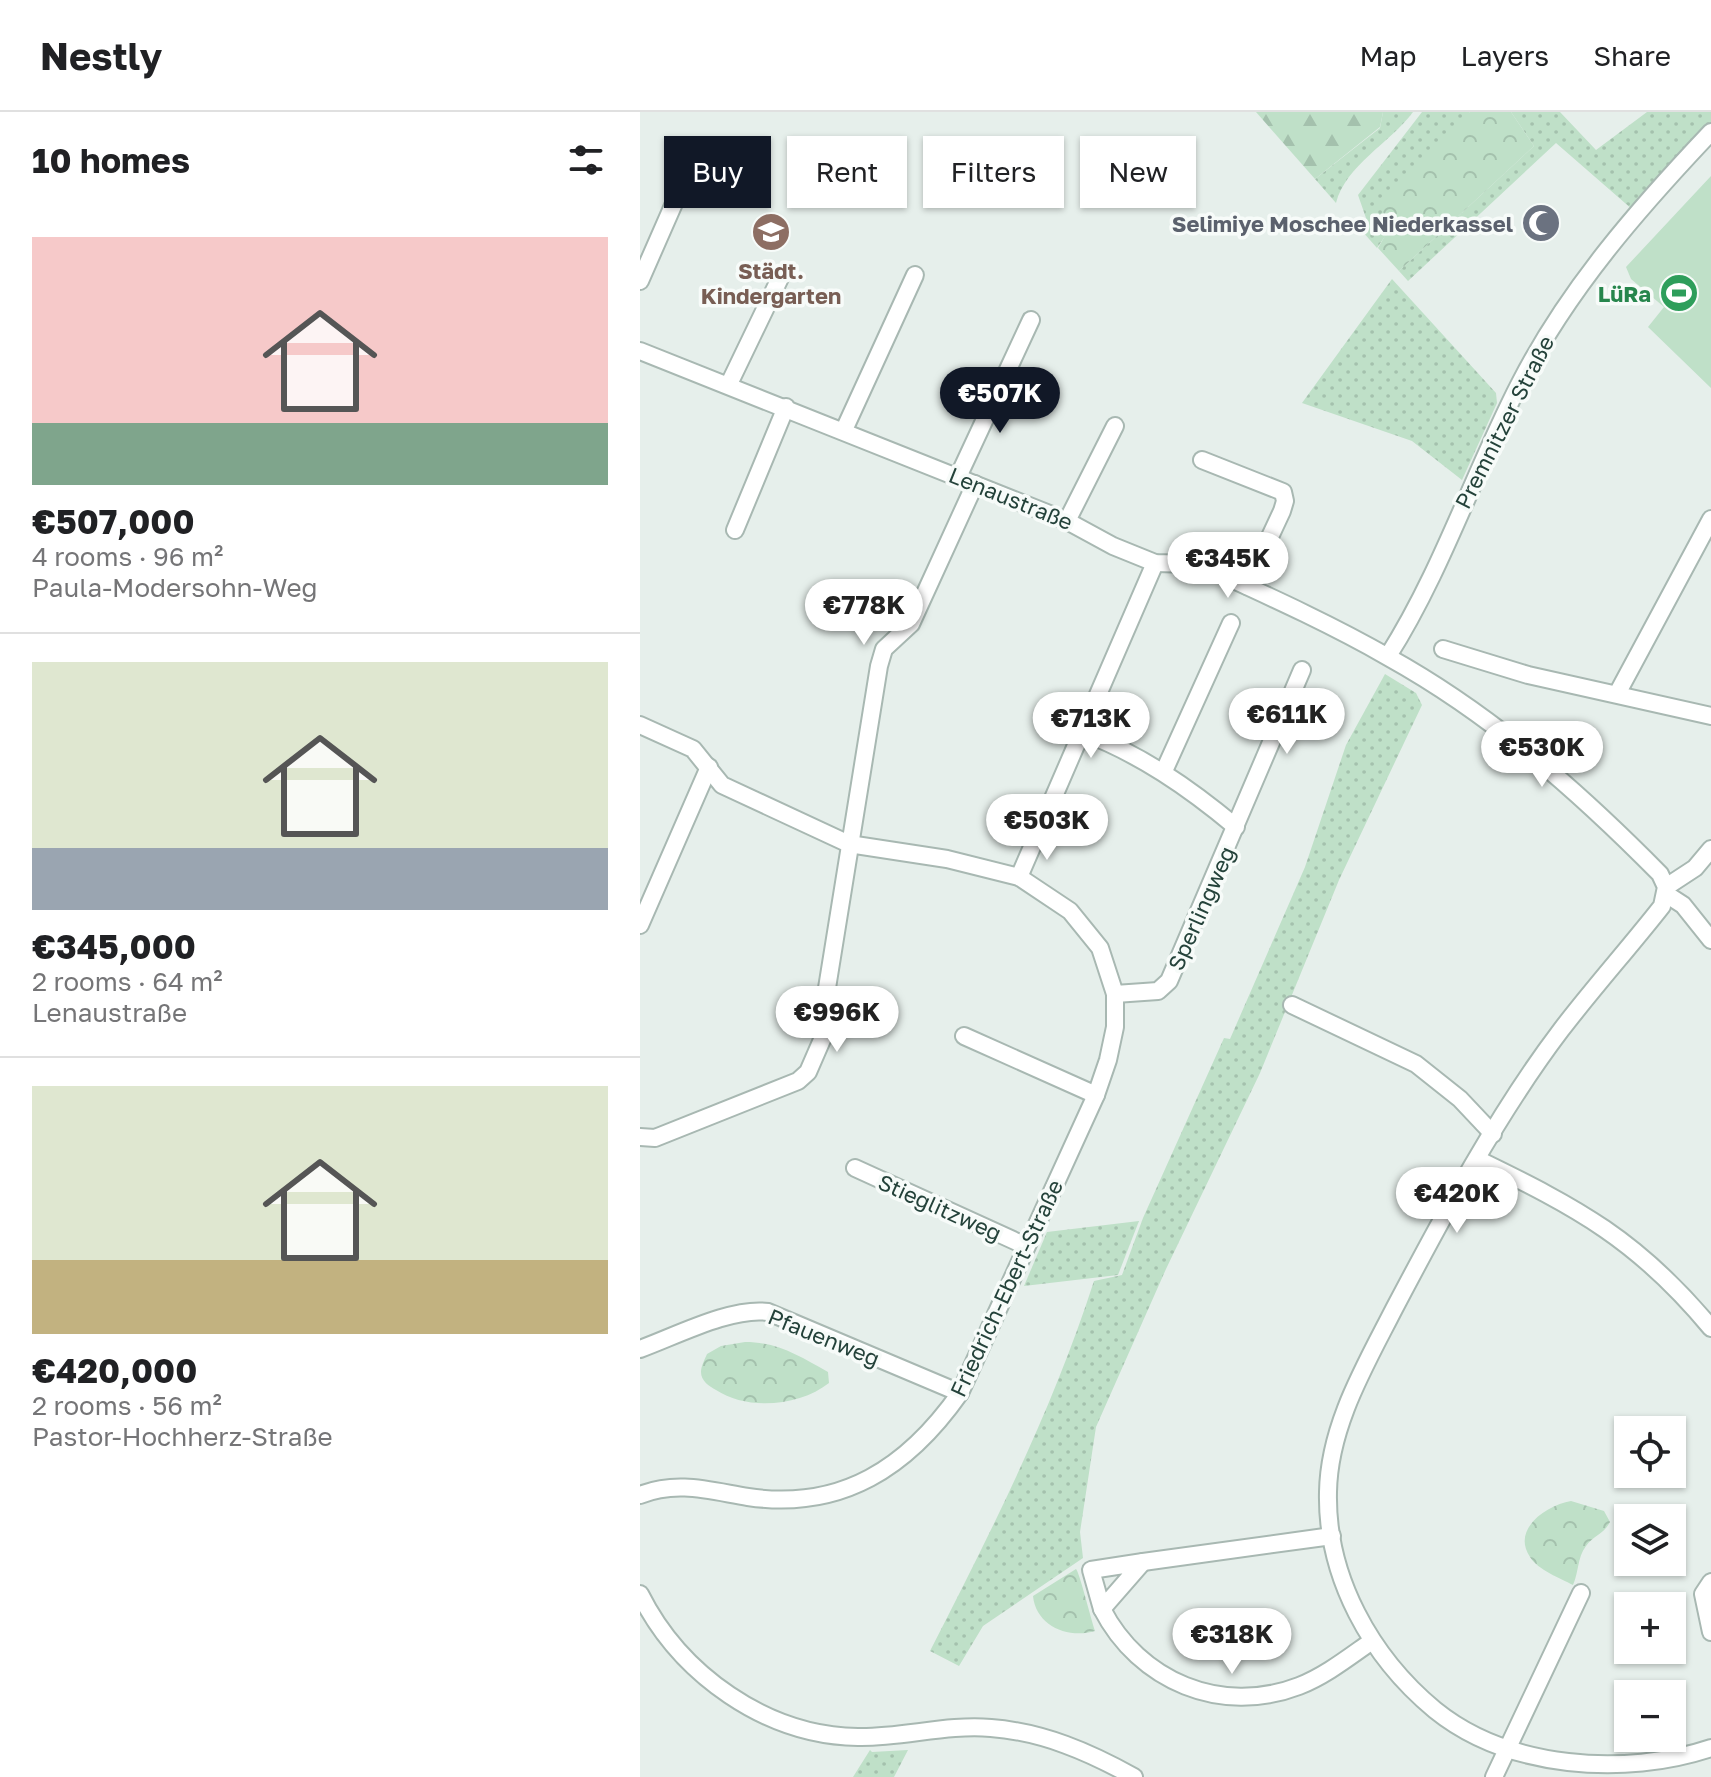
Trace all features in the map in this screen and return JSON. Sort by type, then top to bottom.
[{"type":"street","name":"Premnitzer Straße","points":[[1388,656],[1520,383],[1550,330],[1636,212],[1711,132]]},
{"type":"street","points":[[640,281],[672,208]]},
{"type":"street","points":[[844,430],[915,275]]},
{"type":"street","points":[[729,384],[781,276]]},
{"type":"street","points":[[958,477],[1031,320]]},
{"type":"street","name":"Lenaustraße","points":[[640,351],[1067,521],[1113,546],[1155,563],[1193,564],[1247,586],[1388,656],[1533,756],[1588,801],[1711,940]]},
{"type":"street","points":[[735,530],[786,407]]},
{"type":"street","points":[[1067,521],[1115,426]]},
{"type":"street","points":[[1202,460],[1283,492],[1285,501],[1282,511],[1247,586]]},
{"type":"street","points":[[648,1137],[787,1087],[808,1072],[831,1019],[827,988],[881,657],[884,649],[911,624],[975,484]]},
{"type":"street","points":[[1617,694],[1711,519]]},
{"type":"street","points":[[1019,877],[1155,563]]},
{"type":"street","points":[[1164,771],[1231,623]]},
{"type":"street","points":[[1443,649],[1528,675],[1711,716]]},
{"type":"street","name":"Sperlingweg","points":[[1115,994],[1158,991],[1169,981],[1302,670]]},
{"type":"street","name":"Friedrich-Ebert-Straße","points":[[640,725],[693,749],[722,785],[732,791],[849,844],[947,859],[1019,877],[1070,911],[1093,935],[1107,963],[1115,994],[1115,1027],[1096,1095],[960,1393],[935,1428],[883,1473],[837,1491],[784,1499],[679,1486],[640,1495]]},
{"type":"street","name":"Sperlingweg","points":[[1082,732],[1119,746],[1164,771],[1236,827]]},
{"type":"street","points":[[640,925],[709,767]]},
{"type":"street","points":[[1711,849],[1695,868],[1666,888],[1662,906],[1560,1032],[1477,1159],[1373,1348],[1341,1421],[1328,1489],[1332,1536],[1345,1586],[1372,1641],[1396,1673],[1442,1716],[1508,1748],[1595,1763],[1654,1770],[1711,1748]]},
{"type":"street","points":[[1292,1005],[1416,1064],[1460,1099],[1493,1134]]},
{"type":"street","points":[[964,1036],[1096,1095]]},
{"type":"street","points":[[1477,1159],[1569,1204],[1607,1228],[1649,1263],[1711,1328]]},
{"type":"street","name":"Stieglitzweg","points":[[855,1168],[1026,1246]]},
{"type":"street","name":"Pfauenweg","points":[[640,1349],[731,1316],[753,1310],[768,1312],[960,1393]]},
{"type":"street","points":[[1332,1536],[1091,1570],[1102,1609],[1115,1632],[1140,1661],[1185,1687],[1227,1696],[1267,1695],[1302,1685],[1372,1641]]},
{"type":"street","points":[[1102,1609],[1143,1562]]},
{"type":"street","points":[[1711,1582],[1703,1594],[1711,1632]]},
{"type":"street","points":[[1494,1777],[1581,1593]]},
{"type":"street","points":[[640,1594],[658,1627],[701,1674],[731,1697],[783,1722],[856,1737],[964,1728],[1018,1732],[1072,1746],[1134,1777]]},
{"type":"green space","points":[[1256,112],[1383,112],[1380,127],[1315,179]]},
{"type":"green space","points":[[1383,112],[1413,112],[1349,177],[1336,203],[1315,179],[1380,128]]},
{"type":"green space","points":[[1422,112],[1470,112],[1377,248],[1362,231],[1366,218],[1358,195]]},
{"type":"green space","points":[[1470,112],[1511,112],[1534,146],[1399,271],[1378,248],[1390,227],[1378,201]]},
{"type":"green space","points":[[1511,112],[1560,112],[1596,150],[1647,112],[1711,112],[1711,125],[1633,210],[1556,143],[1408,281],[1399,271],[1534,146]]},
{"type":"green space","name":"LüRa","points":[[1711,176],[1711,388],[1648,327],[1664,307],[1631,279],[1626,267]]},
{"type":"green space","points":[[1392,279],[1496,393],[1497,403],[1462,480],[1412,441],[1302,403]]},
{"type":"green space","points":[[1385,674],[1416,693],[1422,705],[1339,880],[1260,1073],[1166,1269],[1096,1427],[1080,1532],[1083,1558],[983,1626],[959,1666],[930,1651],[1040,1423],[1094,1281],[1122,1275],[1143,1218],[1224,1038],[1230,1039],[1305,867],[1346,745]]},
{"type":"green space","points":[[1139,1221],[1118,1275],[1024,1286],[1047,1232]]},
{"type":"green space","points":[[745,1342],[768,1344],[798,1355],[828,1372],[829,1383],[804,1397],[758,1403],[729,1397],[706,1383],[701,1372],[707,1354],[721,1346]]},
{"type":"green space","points":[[1571,1501],[1604,1511],[1610,1522],[1583,1551],[1573,1585],[1538,1566],[1525,1547],[1528,1528],[1534,1520],[1542,1513]]},
{"type":"green space","points":[[1076,1569],[1095,1631],[1074,1633],[1055,1628],[1035,1606],[1033,1596]]},
{"type":"green space","points":[[870,1750],[908,1750],[894,1777],[853,1777]]},
{"type":"place","name":"Selimiye Moschee Niederkassel","points":[[1541,223]]},
{"type":"place","name":"Städt. Kindergarten","points":[[771,232]]},
{"type":"place","name":"LüRa","points":[[1679,293]]}]
